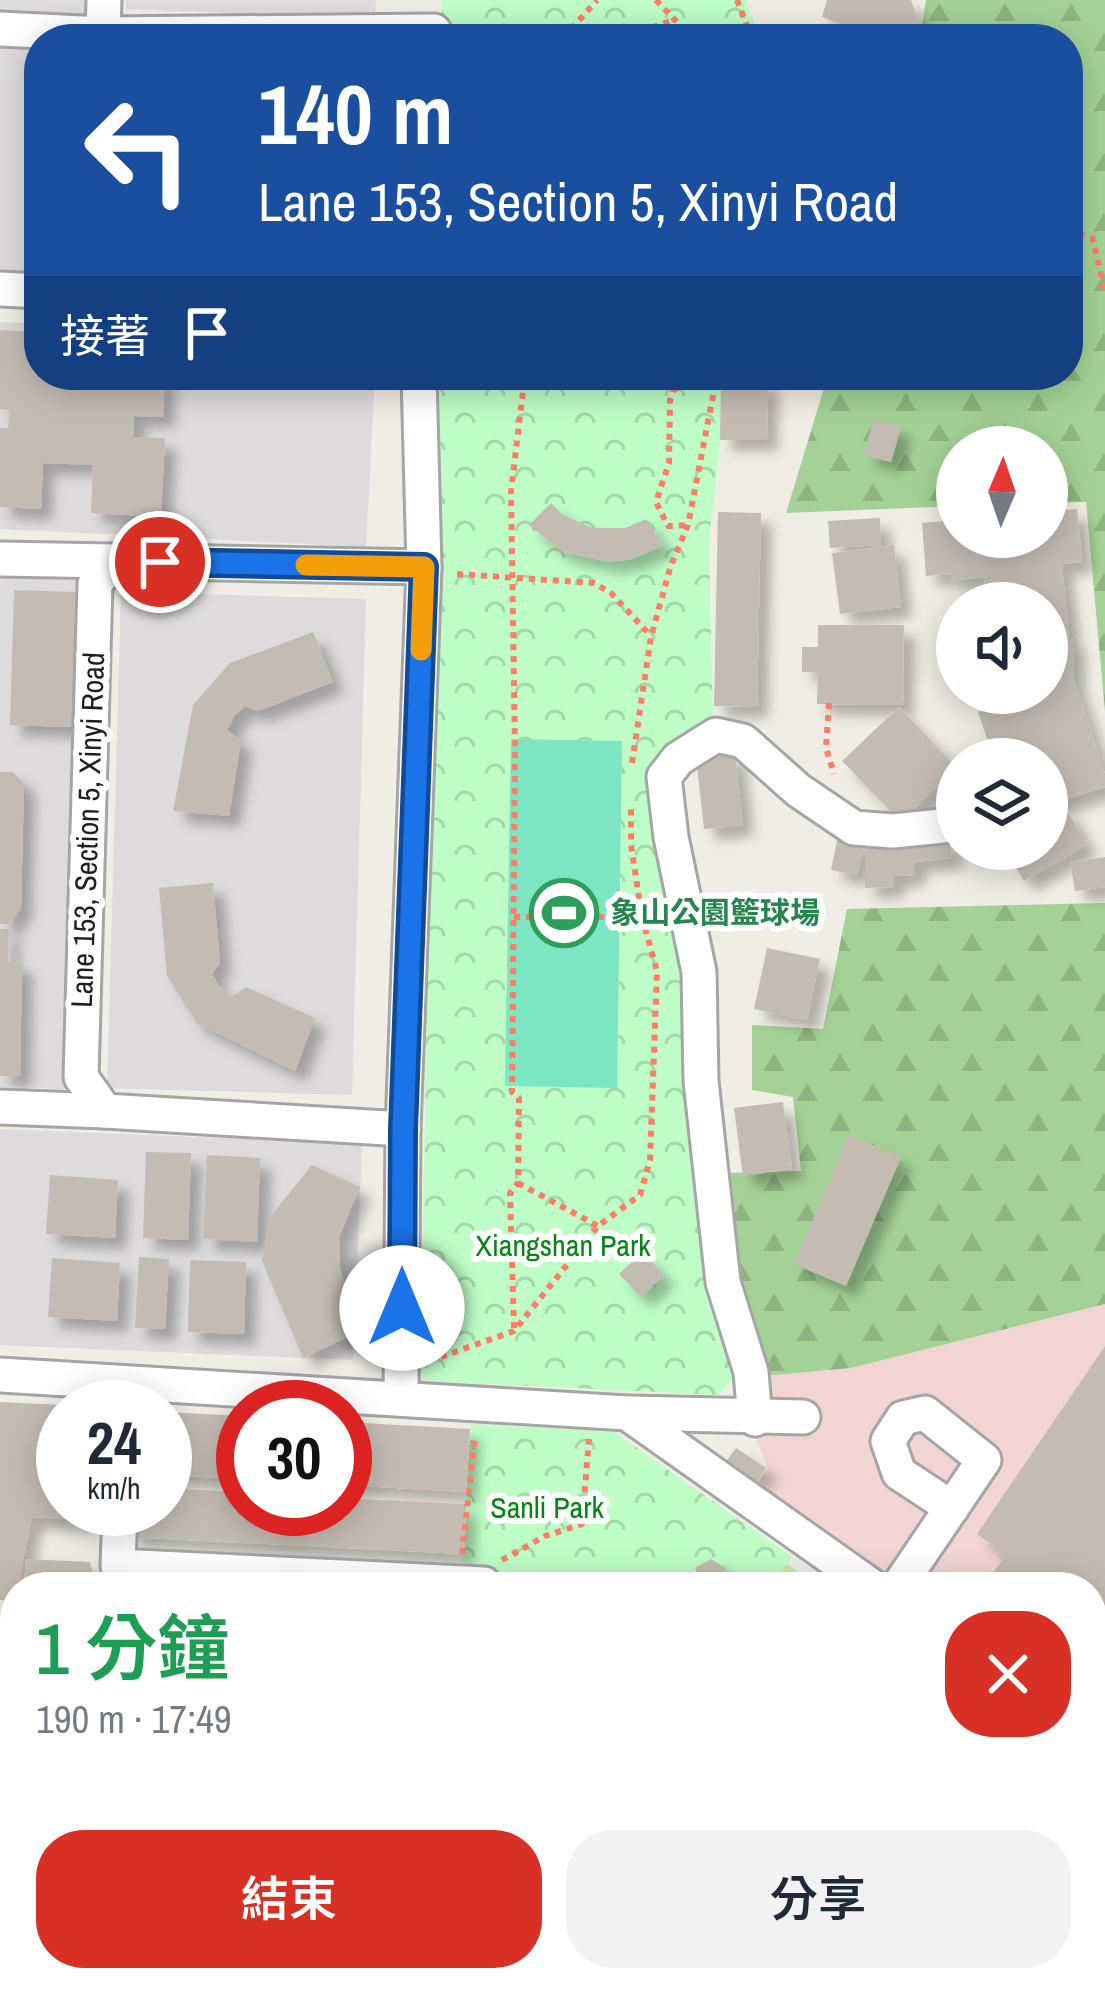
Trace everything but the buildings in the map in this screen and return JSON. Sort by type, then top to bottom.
[{"type":"street","points":[[43,24],[104,17],[434,23]]},
{"type":"street","points":[[401,1397],[403,1129],[424,567],[419,390]]},
{"type":"street","points":[[0,559],[424,567]]},
{"type":"street","name":"Lane 153, Section 5, Xinyi Road","points":[[105,1112],[82,1077],[94,584],[113,562]]},
{"type":"street","points":[[755,1419],[751,1372],[723,1282],[701,1081],[699,971],[664,777],[678,759],[716,735],[743,741],[798,790],[854,828],[892,831],[936,827]]},
{"type":"street","points":[[0,1107],[403,1129]]},
{"type":"street","points":[[0,1375],[36,1381]]},
{"type":"street","points":[[192,1395],[401,1397],[628,1413],[803,1417]]},
{"type":"street","points":[[628,1413],[852,1572]]},
{"type":"street","points":[[908,1572],[952,1508]]},
{"type":"street","points":[[119,1536],[118,1566],[236,1572]]},
{"type":"path","points":[[576,24],[597,0]]},
{"type":"path","points":[[656,0],[678,24]]},
{"type":"path","points":[[662,24],[674,20]]},
{"type":"path","points":[[1083,235],[1093,239],[1105,293]]},
{"type":"path","points":[[514,1331],[511,1193],[518,1183],[519,1098],[512,1092],[511,491],[523,390]]},
{"type":"path","points":[[674,390],[669,463],[656,502],[668,526],[688,525]]},
{"type":"path","points":[[631,773],[652,637],[670,568],[688,525],[714,390]]},
{"type":"path","points":[[424,567],[454,574],[594,583],[611,592],[652,637]]},
{"type":"path","points":[[798,790],[839,790],[826,748],[829,704]]},
{"type":"path","points":[[441,1357],[514,1331],[598,1226],[640,1195],[650,1160],[657,971],[642,917],[631,845],[631,791]]},
{"type":"path","points":[[514,917],[642,917]]},
{"type":"path","points":[[518,1183],[598,1226]]},
{"type":"path","points":[[471,1572],[478,1402]]},
{"type":"path","points":[[487,1572],[545,1536],[582,1524],[592,1410]]},
{"type":"shaded area","points":[[0,0],[85,0],[84,17],[0,14]]},
{"type":"shaded area","points":[[126,0],[376,0],[375,18],[126,9]]},
{"type":"shaded area","points":[[0,47],[24,48],[24,276],[0,275]]},
{"type":"shaded area","points":[[0,322],[24,323],[24,390],[374,390],[366,547],[0,529]]},
{"type":"shaded area","points":[[0,567],[79,568],[67,1089],[0,1087]]},
{"type":"shaded area","points":[[121,592],[366,599],[352,1095],[107,1088]]},
{"type":"shaded area","points":[[0,1129],[362,1144],[353,1360],[0,1345]]},
{"type":"shaded area","points":[[1105,1304],[1105,1572],[885,1572],[759,1482],[768,1468],[756,1439],[764,1376],[851,1368]]},
{"type":"green space","points":[[442,0],[746,0],[755,24],[441,24]]},
{"type":"green space","points":[[926,0],[1105,0],[1105,711],[1086,502],[1068,502],[1068,426],[936,426],[936,507],[786,513],[823,390],[1083,390],[1083,24],[922,24]]},
{"type":"green space","name":"Xiangshan Park","points":[[436,390],[726,390],[709,540],[713,720],[680,741],[675,881],[741,1368],[719,1395],[430,1381],[423,1379]]},
{"type":"green space","name":"象山公園籃球場","points":[[511,739],[622,741],[617,1088],[505,1086]]},
{"type":"green space","points":[[1105,903],[1105,1304],[851,1368],[764,1376],[735,1278],[726,1173],[801,1171],[793,1097],[752,1090],[752,1025],[823,1029],[847,909]]},
{"type":"green space","name":"Sanli Park","points":[[471,1424],[614,1432],[793,1557],[780,1572],[462,1572]]},
{"type":"slow traffic","points":[[306,565],[424,567],[421,650]]},
{"type":"place","name":"象山公園籃球場","points":[[564,913]]},
{"type":"route","points":[[160,562],[424,567],[403,1129],[402,1308]]}]
